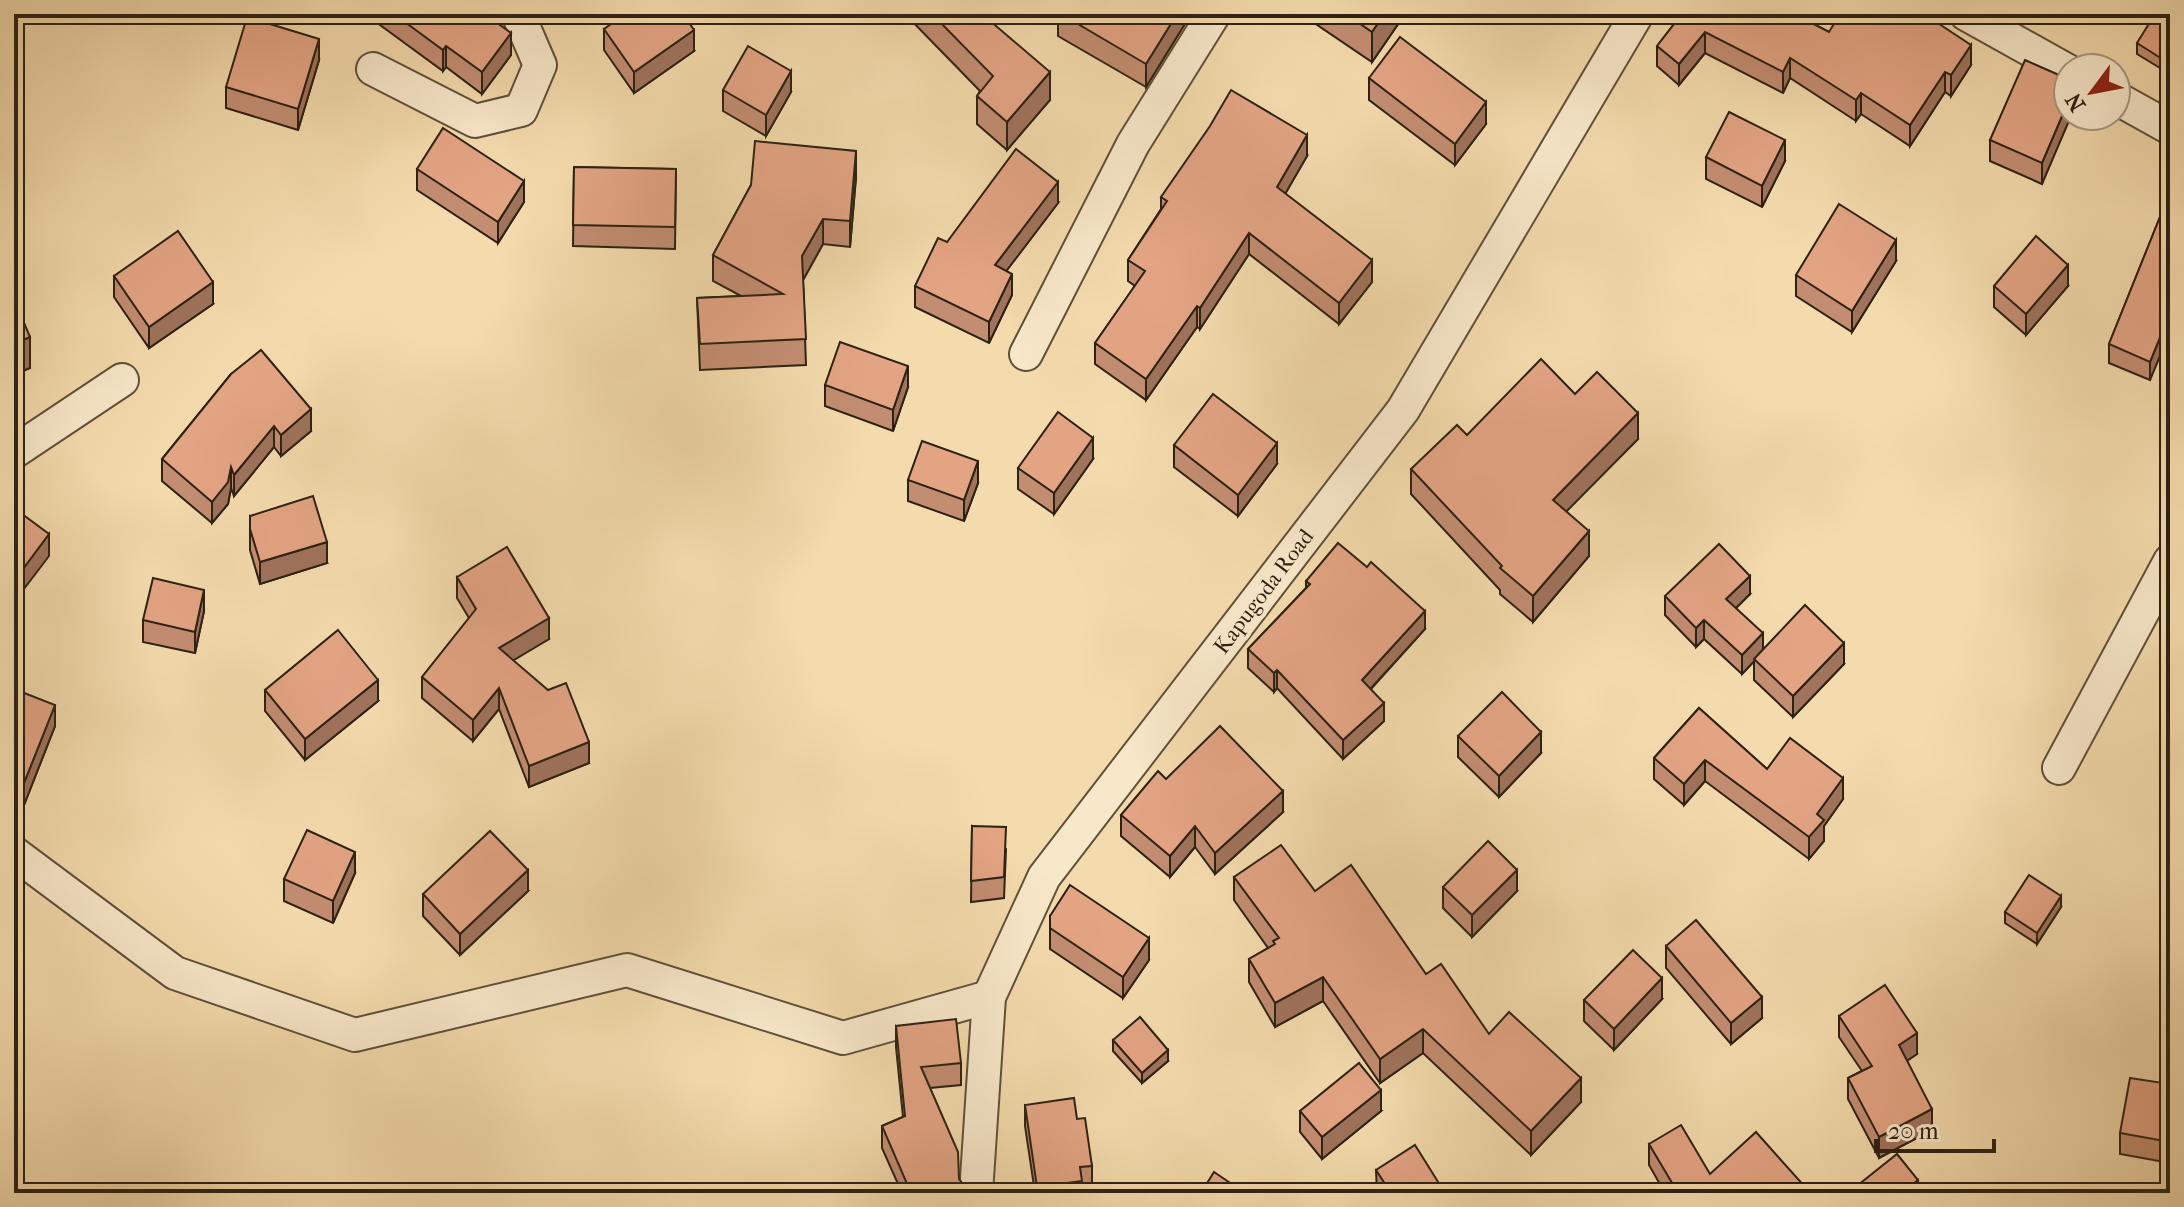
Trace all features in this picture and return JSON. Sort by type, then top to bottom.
[{"type":"street","points":[[373,69],[475,121],[521,110],[540,65],[518,14]]},
{"type":"street","points":[[1026,354],[1133,144],[1214,14]]},
{"type":"street","name":"Kapugoda Road","points":[[976,1193],[989,997],[1044,877],[1403,410],[1637,14]]},
{"type":"street","points":[[1966,14],[2052,62]]},
{"type":"street","points":[[2132,107],[2170,128]]},
{"type":"street","points":[[14,452],[122,380]]},
{"type":"street","points":[[2059,768],[2170,561]]},
{"type":"street","points":[[14,853],[175,973],[355,1035],[627,970],[843,1038],[989,997]]},
{"type":"building","points":[[394,14],[485,14],[511,33],[482,72],[446,46],[443,50]]},
{"type":"building","points":[[625,14],[683,14],[694,30],[634,72],[604,29]]},
{"type":"building","points":[[932,14],[982,14],[1050,72],[1007,122],[977,96],[993,76]]},
{"type":"building","points":[[1061,14],[1177,14],[1146,64]]},
{"type":"building","points":[[1346,14],[1384,14],[1372,32]]},
{"type":"building","points":[[1682,14],[1794,14],[1829,32],[1840,14],[1924,14],[1971,45],[1951,75],[1945,72],[1910,125],[1861,93],[1856,100],[1790,58],[1783,72],[1705,32],[1679,64],[1657,46]]},
{"type":"building","points":[[2155,14],[2170,20],[2170,64],[2137,43]]},
{"type":"building","points":[[247,17],[319,39],[298,109],[226,87]]},
{"type":"building","points":[[1400,37],[1486,102],[1455,144],[1369,78]]},
{"type":"building","points":[[748,46],[791,71],[766,115],[723,90]]},
{"type":"building","points":[[2025,60],[2052,72],[2052,132],[2055,132],[2042,163],[1990,140]]},
{"type":"building","points":[[1231,90],[1307,135],[1277,187],[1372,260],[1339,303],[1249,233],[1200,308],[1197,306],[1146,379],[1095,343],[1145,271],[1128,260],[1167,201],[1161,197]]},
{"type":"building","points":[[1729,112],[1785,140],[1762,186],[1706,157]]},
{"type":"building","points":[[443,128],[524,181],[498,222],[417,169]]},
{"type":"building","points":[[755,141],[856,151],[850,221],[823,219],[802,256],[806,339],[700,344],[697,298],[783,294],[713,255],[751,185]]},
{"type":"building","points":[[1016,149],[1058,182],[995,265],[1012,274],[989,322],[915,286],[938,238],[947,242]]},
{"type":"building","points":[[574,167],[676,169],[675,227],[573,225]]},
{"type":"building","points":[[2170,192],[2170,313],[2150,362],[2109,344]]},
{"type":"building","points":[[1839,204],[1896,240],[1852,311],[1796,275]]},
{"type":"building","points":[[178,231],[213,282],[149,327],[114,276]]},
{"type":"building","points":[[2036,236],[2068,265],[2026,314],[1994,286]]},
{"type":"building","points":[[14,299],[30,337],[14,344]]},
{"type":"building","points":[[840,342],[908,366],[893,410],[825,385]]},
{"type":"building","points":[[261,350],[311,409],[281,435],[274,426],[234,475],[231,467],[228,482],[212,502],[162,459],[231,374]]},
{"type":"building","points":[[1541,359],[1575,394],[1597,372],[1638,413],[1553,500],[1589,531],[1533,596],[1500,568],[1502,566],[1411,469],[1457,425],[1467,435]]},
{"type":"building","points":[[1213,394],[1277,443],[1238,495],[1174,445]]},
{"type":"building","points":[[1058,412],[1093,438],[1054,493],[1018,468]]},
{"type":"building","points":[[922,441],[978,461],[964,500],[908,480]]},
{"type":"building","points":[[313,496],[327,542],[260,562],[250,529],[250,516]]},
{"type":"building","points":[[14,508],[49,534],[14,581]]},
{"type":"building","points":[[1338,543],[1367,567],[1371,562],[1425,611],[1362,680],[1384,703],[1343,740],[1277,670],[1274,673],[1248,649],[1310,584],[1306,581]]},
{"type":"building","points":[[1719,544],[1750,576],[1726,599],[1763,633],[1742,655],[1704,620],[1696,628],[1665,596]]},
{"type":"building","points":[[507,547],[549,618],[499,648],[548,690],[566,683],[589,742],[529,766],[499,688],[473,720],[422,677],[476,609],[457,577]]},
{"type":"building","points":[[153,578],[204,590],[195,632],[143,620]]},
{"type":"building","points":[[1805,605],[1844,643],[1793,696],[1754,659]]},
{"type":"building","points":[[338,630],[378,680],[305,739],[265,690]]},
{"type":"building","points":[[14,689],[55,705],[24,783],[14,779]]},
{"type":"building","points":[[1502,692],[1541,732],[1499,776],[1458,736]]},
{"type":"building","points":[[1699,708],[1767,769],[1790,738],[1843,778],[1817,814],[1824,820],[1809,837],[1705,760],[1684,784],[1654,758]]},
{"type":"building","points":[[1220,726],[1283,791],[1215,853],[1195,826],[1170,856],[1121,815],[1158,771],[1166,779]]},
{"type":"building","points":[[972,826],[1006,827],[1004,877],[971,881]]},
{"type":"building","points":[[307,830],[355,852],[333,901],[284,879]]},
{"type":"building","points":[[490,831],[528,870],[460,934],[423,894]]},
{"type":"building","points":[[1488,841],[1517,870],[1472,915],[1443,887]]},
{"type":"building","points":[[1281,845],[1315,891],[1351,865],[1426,974],[1441,964],[1489,1034],[1509,1012],[1581,1078],[1531,1131],[1423,1029],[1380,1059],[1323,977],[1275,1003],[1249,959],[1275,944],[1273,941],[1279,938],[1234,877]]},
{"type":"building","points":[[2029,875],[2061,896],[2037,933],[2005,912]]},
{"type":"building","points":[[1070,885],[1149,938],[1123,977],[1050,928],[1050,916]]},
{"type":"building","points":[[1696,920],[1762,997],[1731,1023],[1666,946]]},
{"type":"building","points":[[1633,950],[1662,978],[1614,1029],[1584,1000]]},
{"type":"building","points":[[1885,985],[1917,1033],[1899,1045],[1932,1109],[1879,1137],[1848,1078],[1872,1066],[1839,1016]]},
{"type":"building","points":[[1140,1017],[1168,1050],[1142,1073],[1113,1040]]},
{"type":"building","points":[[956,1019],[961,1063],[921,1067],[958,1152],[959,1179],[965,1187],[974,1190],[968,1193],[911,1193],[882,1126],[905,1116],[896,1026]]},
{"type":"building","points":[[1359,1063],[1381,1090],[1322,1137],[1300,1111]]},
{"type":"building","points":[[2130,1078],[2170,1084],[2170,1142],[2120,1133]]},
{"type":"building","points":[[1074,1098],[1077,1119],[1085,1118],[1092,1166],[1080,1167],[1082,1181],[1037,1187],[1025,1105]]},
{"type":"building","points":[[1681,1125],[1710,1174],[1756,1132],[1806,1188],[1801,1193],[1678,1193],[1649,1144]]},
{"type":"building","points":[[1415,1145],[1445,1193],[1391,1193],[1376,1170]]},
{"type":"building","points":[[1897,1154],[1918,1180],[1902,1193],[1848,1193]]},
{"type":"building","points":[[1214,1172],[1245,1193],[1201,1193]]}]
